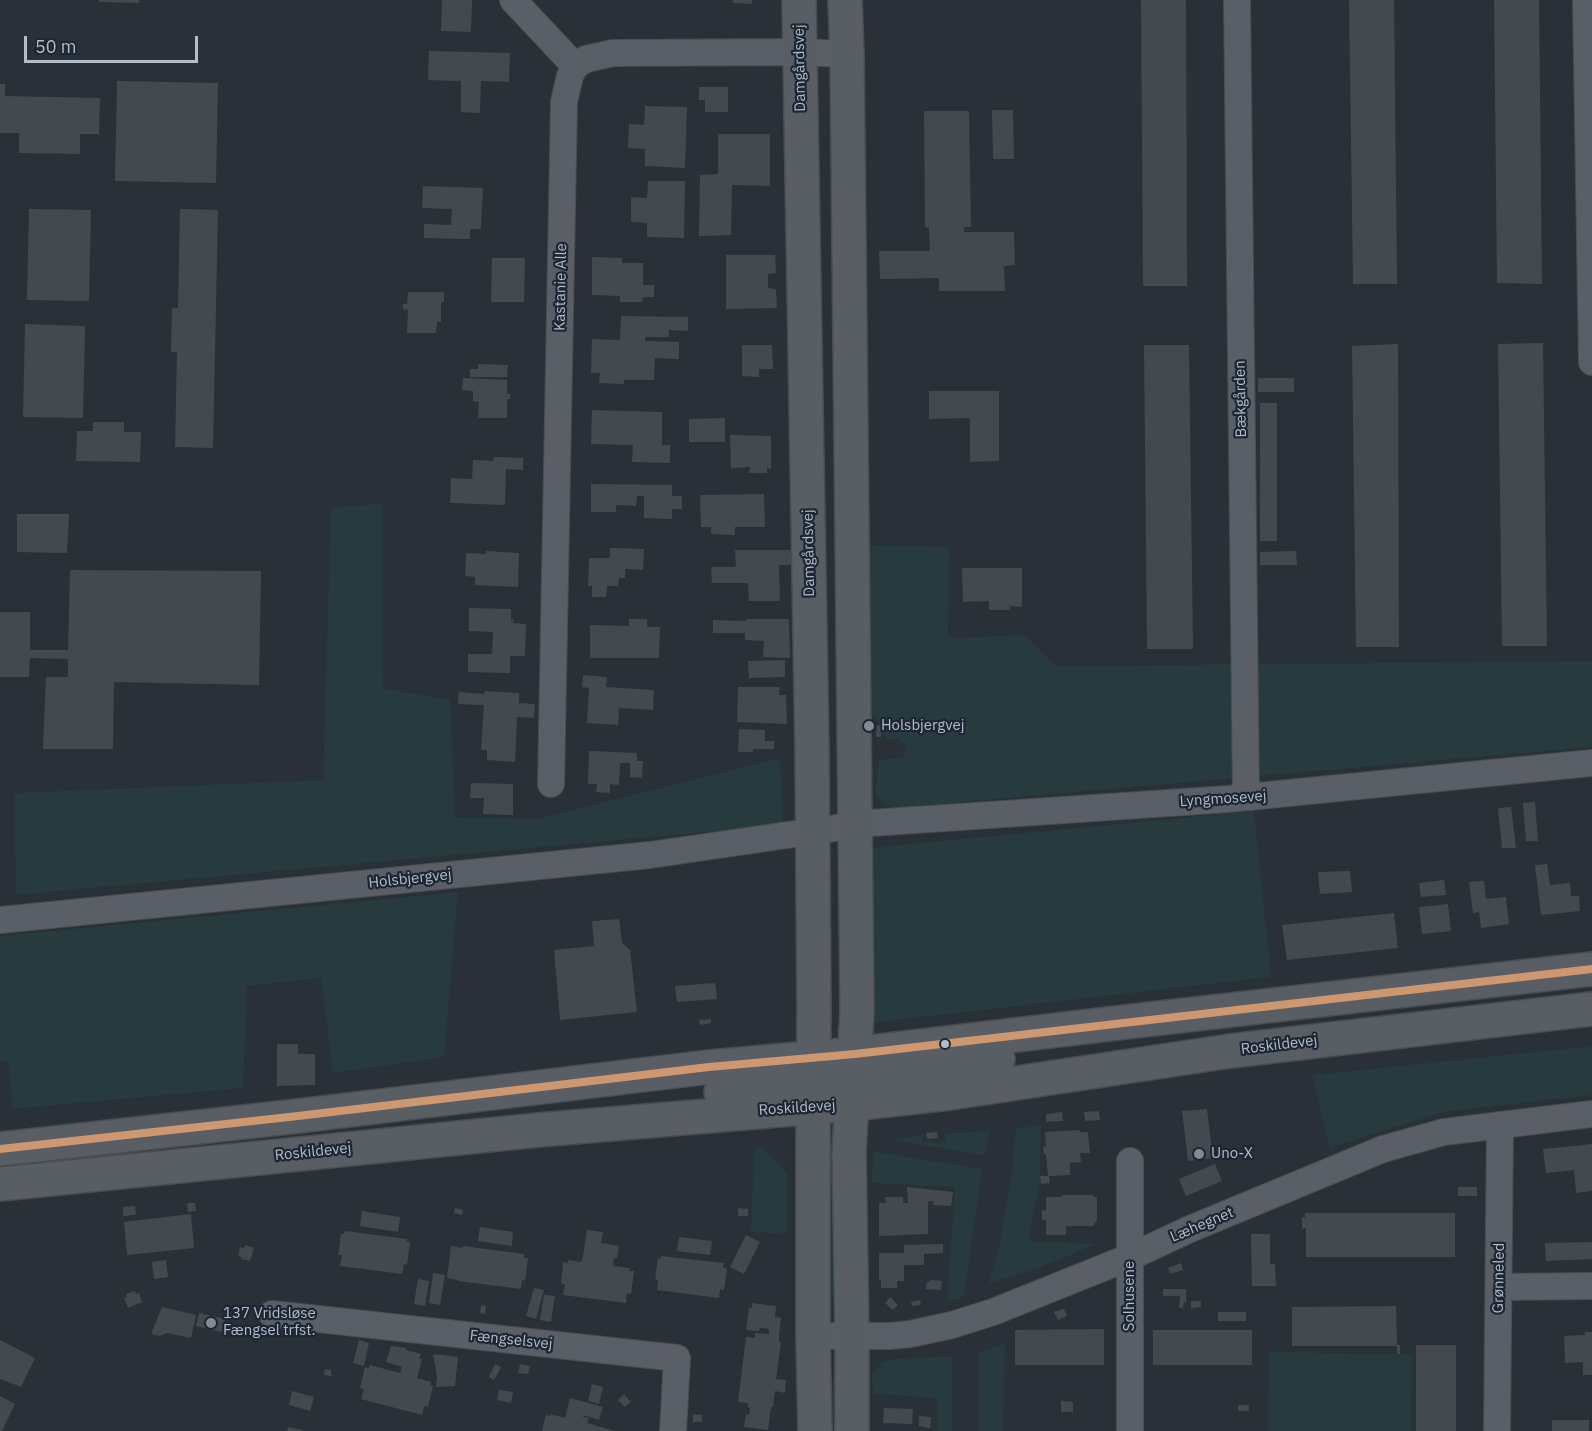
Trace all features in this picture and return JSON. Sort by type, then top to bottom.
[{"type":"main road","name":"Damgårdsvej","points":[[799,0],[812,737],[815,1431]]},
{"type":"main road","points":[[845,0],[857,1011],[849,1163],[852,1431]]},
{"type":"main road","name":"Roskildevej","points":[[0,1184],[538,1130],[813,1080],[853,1081],[1134,1021],[1592,969]]},
{"type":"main road","name":"Roskildevej","points":[[0,1149],[310,1115],[709,1067],[950,1093],[1230,1051],[1592,1009]]},
{"type":"street","points":[[513,0],[575,66],[586,59],[613,53],[847,54]]},
{"type":"street","name":"Bækgården","points":[[1237,0],[1246,797]]},
{"type":"street","points":[[1586,0],[1592,362]]},
{"type":"street","name":"Kastanie Alle","points":[[551,784],[564,102],[570,76],[575,66]]},
{"type":"street","name":"Lyngmosevej","points":[[854,825],[1246,797],[1592,763]]},
{"type":"street","name":"Holsbjergvej","points":[[0,921],[650,855],[854,825]]},
{"type":"street","name":"Læhegnet","points":[[813,1336],[890,1336],[952,1325],[993,1312],[1130,1257],[1190,1229],[1383,1149],[1444,1132],[1592,1114]]},
{"type":"street","name":"Grønneled","points":[[1497,1431],[1500,1125]]},
{"type":"street","name":"Solhusene","points":[[1130,1161],[1130,1431]]},
{"type":"street","points":[[1499,1287],[1592,1286]]},
{"type":"street","name":"Fængselsvej","points":[[272,1314],[677,1358],[673,1431]]},
{"type":"green space","points":[[382,503],[383,688],[450,700],[455,817],[538,819],[780,758],[783,825],[16,895],[14,793],[323,780],[331,508]]},
{"type":"green space","points":[[869,545],[949,547],[948,638],[1024,635],[1055,666],[1592,661],[1592,747],[892,808],[875,796],[879,760],[904,757],[906,747],[899,739],[886,740],[881,725],[871,712]]},
{"type":"green space","points":[[1254,811],[1271,977],[870,1023],[867,848]]},
{"type":"green space","points":[[458,892],[444,1057],[333,1073],[321,978],[247,986],[243,1088],[13,1109],[8,1061],[0,1062],[0,936]]},
{"type":"green space","points":[[1592,1046],[1592,1095],[1443,1112],[1330,1148],[1312,1075]]},
{"type":"green space","points":[[1041,1125],[1040,1180],[1028,1241],[1096,1244],[1041,1267],[989,1284],[998,1251],[1011,1179],[1016,1129]]},
{"type":"green space","points":[[990,1131],[984,1156],[894,1140],[922,1135],[922,1142],[945,1143],[945,1133]]},
{"type":"green space","points":[[822,1146],[831,1146],[832,1241],[837,1295],[822,1294]]},
{"type":"green space","points":[[761,1147],[787,1173],[787,1234],[751,1232],[754,1149]]},
{"type":"green space","points":[[873,1151],[982,1169],[964,1297],[947,1302],[955,1187],[872,1183]]},
{"type":"green space","points":[[1005,1344],[1003,1431],[979,1431],[979,1352]]},
{"type":"green space","points":[[1269,1352],[1412,1354],[1411,1431],[1268,1431]]},
{"type":"green space","points":[[952,1356],[952,1431],[937,1431],[937,1398],[873,1394],[872,1374],[882,1363],[893,1359]]},
{"type":"green space","points":[[823,1381],[840,1381],[840,1431],[825,1431]]},
{"type":"building","points":[[99,0],[139,0],[139,3],[99,2]]},
{"type":"building","points":[[442,0],[472,0],[471,32],[441,31]]},
{"type":"building","points":[[733,0],[752,0],[752,4],[733,3]]},
{"type":"building","points":[[1141,0],[1186,0],[1187,286],[1143,286]]},
{"type":"building","points":[[1349,0],[1394,0],[1397,284],[1353,284]]},
{"type":"building","points":[[1494,0],[1539,0],[1542,284],[1497,283]]},
{"type":"building","points":[[429,51],[510,53],[509,82],[481,81],[480,113],[461,112],[461,81],[428,80]]},
{"type":"building","points":[[117,81],[218,83],[216,183],[115,181]]},
{"type":"building","points":[[0,84],[5,84],[5,96],[100,98],[99,134],[80,134],[80,154],[19,153],[19,133],[0,133]]},
{"type":"building","points":[[699,87],[728,87],[728,112],[705,112],[705,100],[699,100]]},
{"type":"building","points":[[645,106],[687,107],[685,168],[645,166],[645,149],[628,148],[629,124],[644,125]]},
{"type":"building","points":[[992,110],[1013,110],[1014,159],[993,159]]},
{"type":"building","points":[[924,111],[969,111],[971,227],[964,227],[964,232],[1014,232],[1015,265],[1004,266],[1005,291],[939,291],[939,278],[880,279],[879,251],[930,251],[929,228],[925,227]]},
{"type":"building","points":[[718,134],[770,134],[770,186],[732,185],[731,235],[699,236],[700,175],[718,174]]},
{"type":"building","points":[[648,181],[685,181],[684,238],[647,237],[647,223],[631,222],[631,197],[647,198]]},
{"type":"building","points":[[423,186],[483,188],[481,229],[470,229],[470,239],[424,238],[424,224],[451,225],[452,209],[422,208]]},
{"type":"building","points":[[29,209],[91,210],[89,301],[27,300]]},
{"type":"building","points":[[180,209],[218,210],[213,448],[175,447],[177,352],[171,352],[172,308],[178,308]]},
{"type":"building","points":[[726,255],[775,255],[776,273],[768,274],[768,288],[776,289],[777,308],[726,309]]},
{"type":"building","points":[[592,257],[622,258],[622,263],[643,263],[643,285],[654,285],[654,297],[643,297],[642,302],[620,302],[620,296],[592,295]]},
{"type":"building","points":[[492,258],[525,258],[524,302],[491,302]]},
{"type":"building","points":[[408,292],[444,292],[444,302],[441,302],[441,322],[437,322],[436,333],[407,333],[408,310],[403,309],[403,304],[407,304]]},
{"type":"building","points":[[621,316],[688,317],[688,331],[669,330],[669,337],[645,337],[645,341],[679,342],[679,359],[655,358],[654,380],[624,380],[624,384],[599,383],[600,373],[591,373],[592,339],[620,340]]},
{"type":"building","points":[[25,324],[85,326],[83,418],[23,417]]},
{"type":"building","points":[[1543,343],[1547,646],[1502,646],[1498,344]]},
{"type":"building","points":[[1398,344],[1399,647],[1356,647],[1352,346]]},
{"type":"building","points":[[742,345],[772,345],[773,369],[759,369],[759,377],[742,376]]},
{"type":"building","points":[[1144,345],[1189,345],[1193,649],[1147,649]]},
{"type":"building","points":[[478,364],[508,365],[507,377],[470,377],[470,369],[478,369]]},
{"type":"building","points":[[463,378],[507,380],[507,394],[510,394],[510,399],[507,399],[507,418],[478,418],[479,402],[473,401],[473,391],[462,390]]},
{"type":"building","points":[[1258,378],[1294,378],[1294,392],[1258,392]]},
{"type":"building","points":[[929,391],[999,391],[999,461],[970,462],[970,418],[929,419]]},
{"type":"building","points":[[1260,403],[1277,403],[1277,541],[1260,541]]},
{"type":"building","points":[[592,410],[662,412],[662,445],[670,445],[670,463],[632,462],[633,445],[591,444]]},
{"type":"building","points":[[725,418],[725,442],[689,442],[689,419]]},
{"type":"building","points":[[93,422],[124,422],[124,432],[141,432],[140,462],[76,461],[77,431],[93,431]]},
{"type":"building","points":[[730,435],[771,436],[771,469],[767,468],[767,473],[749,473],[750,467],[731,468]]},
{"type":"building","points":[[494,457],[523,458],[523,470],[506,469],[505,505],[450,503],[451,478],[472,479],[473,460],[493,461]]},
{"type":"building","points":[[591,484],[672,485],[672,496],[682,496],[682,509],[672,509],[672,519],[644,518],[644,496],[637,496],[636,506],[616,505],[616,512],[591,512]]},
{"type":"building","points":[[764,494],[765,527],[735,527],[735,535],[711,534],[711,527],[701,527],[700,495]]},
{"type":"building","points":[[17,514],[69,514],[67,553],[17,552]]},
{"type":"building","points":[[610,548],[644,549],[643,570],[625,569],[625,578],[619,578],[618,586],[607,586],[606,597],[592,597],[592,586],[588,586],[589,558],[610,558]]},
{"type":"building","points":[[735,550],[794,550],[795,565],[779,565],[780,601],[749,601],[748,583],[712,583],[711,567],[736,567]]},
{"type":"building","points":[[486,551],[519,553],[518,587],[475,585],[475,577],[465,576],[466,553],[486,554]]},
{"type":"building","points":[[1296,551],[1297,565],[1260,565],[1260,552]]},
{"type":"building","points":[[962,568],[1022,568],[1022,607],[1010,606],[1010,610],[989,610],[989,601],[963,602]]},
{"type":"building","points":[[70,570],[261,571],[259,685],[114,682],[113,749],[43,749],[46,677],[68,677],[68,659],[30,658],[29,677],[0,677],[0,612],[30,612],[30,650],[68,650]]},
{"type":"building","points":[[469,608],[511,609],[513,623],[526,624],[525,656],[510,656],[510,673],[468,672],[468,654],[492,654],[493,632],[469,631]]},
{"type":"building","points":[[629,619],[647,619],[647,627],[660,627],[659,658],[590,658],[590,625],[629,626]]},
{"type":"building","points":[[746,619],[789,619],[790,658],[763,657],[764,641],[745,640],[745,633],[713,633],[713,620],[746,621]]},
{"type":"building","points":[[785,660],[785,677],[749,678],[748,661]]},
{"type":"building","points":[[583,675],[607,677],[606,687],[654,690],[653,710],[619,708],[618,725],[587,723],[589,688],[582,687]]},
{"type":"building","points":[[738,687],[780,687],[779,695],[786,695],[787,724],[737,722]]},
{"type":"building","points":[[485,691],[519,693],[519,703],[535,704],[534,718],[517,717],[515,762],[487,760],[487,750],[481,750],[484,705],[458,704],[459,692],[484,694]]},
{"type":"building","points":[[877,725],[881,725],[881,737],[876,737]]},
{"type":"building","points":[[739,729],[765,730],[765,741],[774,741],[774,749],[738,752]]},
{"type":"building","points":[[589,751],[637,753],[637,761],[643,761],[642,778],[630,777],[630,763],[620,763],[619,785],[610,784],[610,793],[596,792],[597,784],[588,784]]},
{"type":"building","points":[[471,783],[513,784],[513,815],[483,814],[484,798],[470,798]]},
{"type":"building","points":[[1535,802],[1538,841],[1526,841],[1523,803]]},
{"type":"building","points":[[1511,807],[1516,848],[1502,848],[1498,808]]},
{"type":"building","points":[[1547,864],[1550,885],[1570,883],[1571,896],[1579,896],[1580,911],[1541,915],[1535,865]]},
{"type":"building","points":[[1350,871],[1352,892],[1320,894],[1318,872]]},
{"type":"building","points":[[1444,880],[1446,895],[1421,897],[1419,883]]},
{"type":"building","points":[[1484,881],[1486,899],[1506,897],[1509,924],[1481,928],[1479,912],[1473,913],[1469,882]]},
{"type":"building","points":[[1448,904],[1451,931],[1422,934],[1419,907]]},
{"type":"building","points":[[1394,913],[1398,948],[1287,960],[1282,925]]},
{"type":"building","points":[[619,919],[622,943],[630,950],[637,1012],[560,1020],[554,950],[594,946],[592,921]]},
{"type":"building","points":[[715,983],[717,999],[677,1002],[675,986]]},
{"type":"building","points":[[711,1019],[711,1023],[700,1025],[699,1020]]},
{"type":"building","points":[[277,1044],[298,1044],[298,1054],[315,1054],[315,1085],[277,1086]]},
{"type":"building","points":[[1207,1109],[1213,1158],[1188,1161],[1182,1111]]},
{"type":"building","points":[[1099,1111],[1100,1120],[1085,1121],[1084,1112]]},
{"type":"building","points":[[1062,1112],[1063,1121],[1046,1122],[1046,1114]]},
{"type":"building","points":[[1080,1130],[1080,1132],[1088,1132],[1090,1153],[1080,1153],[1081,1162],[1070,1163],[1070,1175],[1049,1176],[1050,1183],[1041,1184],[1040,1176],[1048,1176],[1043,1147],[1046,1146],[1045,1132]]},
{"type":"building","points":[[937,1132],[938,1138],[927,1139],[926,1133]]},
{"type":"building","points":[[1592,1144],[1592,1191],[1576,1193],[1574,1170],[1546,1173],[1543,1149]]},
{"type":"building","points":[[1215,1164],[1222,1181],[1186,1196],[1179,1179]]},
{"type":"building","points":[[907,1187],[953,1192],[951,1206],[933,1205],[934,1201],[928,1201],[928,1234],[879,1236],[879,1203],[886,1203],[885,1197],[903,1197],[903,1203],[908,1203]]},
{"type":"building","points":[[1458,1187],[1477,1187],[1477,1196],[1458,1196]]},
{"type":"building","points":[[1062,1195],[1097,1197],[1097,1220],[1093,1226],[1066,1226],[1066,1235],[1046,1235],[1046,1220],[1042,1220],[1042,1210],[1046,1211],[1046,1197],[1062,1197]]},
{"type":"building","points":[[187,1203],[195,1203],[196,1211],[188,1212]]},
{"type":"building","points":[[135,1206],[136,1215],[123,1216],[123,1207]]},
{"type":"building","points":[[455,1208],[463,1210],[462,1215],[454,1213]]},
{"type":"building","points":[[738,1208],[748,1209],[748,1216],[738,1216]]},
{"type":"building","points":[[362,1211],[400,1217],[398,1232],[360,1226]]},
{"type":"building","points":[[1305,1213],[1455,1213],[1455,1257],[1306,1257],[1306,1228],[1302,1229],[1302,1217],[1305,1218]]},
{"type":"building","points":[[191,1214],[194,1248],[127,1255],[124,1222]]},
{"type":"building","points":[[480,1227],[513,1232],[512,1246],[478,1241]]},
{"type":"building","points":[[587,1230],[603,1232],[601,1243],[619,1246],[613,1266],[630,1268],[629,1271],[634,1271],[631,1294],[627,1293],[626,1303],[563,1295],[565,1284],[561,1284],[563,1262],[568,1263],[568,1260],[582,1262]]},
{"type":"building","points":[[345,1231],[407,1239],[406,1241],[410,1242],[407,1265],[404,1264],[402,1274],[340,1266],[342,1255],[338,1255],[341,1234]]},
{"type":"building","points":[[1251,1234],[1270,1234],[1270,1264],[1275,1264],[1276,1286],[1252,1286]]},
{"type":"building","points":[[746,1235],[760,1242],[744,1274],[730,1267]]},
{"type":"building","points":[[679,1237],[712,1241],[710,1255],[677,1251]]},
{"type":"building","points":[[1592,1242],[1592,1259],[1546,1261],[1545,1243]]},
{"type":"building","points":[[943,1244],[943,1253],[924,1254],[924,1265],[904,1265],[904,1281],[897,1281],[897,1288],[881,1288],[879,1253],[904,1253],[904,1245]]},
{"type":"building","points":[[245,1245],[254,1248],[250,1261],[238,1256],[240,1247],[244,1248]]},
{"type":"building","points":[[451,1246],[524,1254],[524,1258],[528,1258],[525,1281],[522,1280],[521,1289],[447,1278]]},
{"type":"building","points":[[661,1256],[724,1263],[723,1268],[727,1268],[724,1290],[720,1289],[719,1298],[657,1290],[658,1280],[655,1279],[658,1258],[661,1259]]},
{"type":"building","points":[[166,1260],[168,1277],[154,1279],[152,1262]]},
{"type":"building","points":[[1181,1263],[1183,1270],[1170,1274],[1168,1268]]},
{"type":"building","points":[[433,1273],[445,1275],[440,1305],[429,1303]]},
{"type":"building","points":[[418,1279],[429,1281],[425,1306],[414,1304]]},
{"type":"building","points":[[942,1281],[941,1290],[926,1289],[927,1282]]},
{"type":"building","points":[[534,1288],[544,1290],[536,1319],[526,1316]]},
{"type":"building","points":[[1163,1289],[1186,1289],[1186,1303],[1184,1302],[1183,1308],[1179,1308],[1180,1296],[1163,1296]]},
{"type":"building","points":[[135,1291],[136,1294],[139,1293],[142,1302],[128,1308],[124,1298],[127,1297],[126,1294]]},
{"type":"building","points":[[544,1295],[555,1296],[551,1322],[540,1320]]},
{"type":"building","points":[[890,1297],[898,1305],[893,1310],[885,1303]]},
{"type":"building","points":[[920,1300],[921,1305],[912,1306],[911,1302]]},
{"type":"building","points":[[1191,1301],[1201,1301],[1201,1307],[1191,1308]]},
{"type":"building","points":[[752,1303],[776,1306],[775,1317],[781,1318],[779,1342],[781,1342],[776,1379],[786,1380],[785,1393],[775,1391],[768,1430],[744,1427],[746,1414],[749,1415],[750,1408],[748,1403],[738,1402],[746,1337],[755,1338],[755,1333],[769,1334],[769,1329],[746,1330],[749,1308],[752,1308]]},
{"type":"building","points":[[481,1305],[486,1306],[485,1314],[480,1313]]},
{"type":"building","points":[[1396,1306],[1397,1345],[1400,1345],[1400,1354],[1397,1354],[1397,1346],[1292,1346],[1292,1307]]},
{"type":"building","points":[[162,1307],[196,1315],[191,1338],[167,1333],[160,1336],[151,1334]]},
{"type":"building","points":[[1064,1309],[1067,1316],[1058,1320],[1054,1312]]},
{"type":"building","points":[[1218,1312],[1246,1312],[1246,1321],[1218,1321]]},
{"type":"building","name":"137 Vridsløse Fængsel trfst.","points":[[199,1313],[225,1319],[222,1332],[196,1326]]},
{"type":"building","points":[[1104,1329],[1104,1365],[1015,1365],[1015,1330]]},
{"type":"building","points":[[1153,1330],[1252,1330],[1252,1365],[1153,1365]]},
{"type":"building","points":[[1585,1332],[1592,1332],[1592,1375],[1583,1375],[1583,1362],[1565,1363],[1564,1336],[1585,1335]]},
{"type":"building","points":[[0,1340],[35,1358],[21,1387],[0,1379]]},
{"type":"building","points":[[359,1340],[369,1343],[364,1366],[353,1363]]},
{"type":"building","points":[[1416,1345],[1456,1345],[1456,1431],[1416,1431]]},
{"type":"building","points":[[391,1346],[406,1348],[406,1350],[421,1354],[419,1359],[422,1359],[417,1378],[431,1382],[430,1385],[433,1386],[428,1407],[424,1406],[422,1415],[361,1399],[364,1389],[360,1388],[365,1367],[369,1368],[370,1365],[400,1373],[402,1367],[386,1362]]},
{"type":"building","points":[[433,1354],[458,1357],[455,1386],[436,1387],[437,1376]]},
{"type":"building","points":[[495,1364],[501,1367],[494,1380],[489,1377]]},
{"type":"building","points":[[520,1364],[530,1366],[528,1374],[518,1373]]},
{"type":"building","points":[[325,1369],[331,1370],[331,1376],[324,1375]]},
{"type":"building","points":[[592,1384],[603,1387],[599,1404],[588,1401]]},
{"type":"building","points":[[499,1390],[513,1392],[511,1403],[497,1400]]},
{"type":"building","points":[[292,1391],[314,1397],[310,1411],[289,1405]]},
{"type":"building","points":[[624,1394],[631,1402],[625,1407],[618,1400]]},
{"type":"building","points":[[0,1396],[15,1404],[2,1431],[0,1431]]},
{"type":"building","points":[[570,1398],[603,1407],[599,1420],[583,1415],[583,1417],[589,1418],[587,1423],[615,1431],[542,1431],[546,1415],[565,1418]]},
{"type":"building","points":[[1061,1401],[1073,1402],[1073,1412],[1061,1412]]},
{"type":"building","points":[[1238,1405],[1249,1405],[1249,1411],[1238,1411]]},
{"type":"building","points":[[884,1408],[913,1409],[912,1424],[883,1423]]},
{"type":"building","points":[[693,1414],[702,1415],[702,1422],[693,1422]]},
{"type":"building","points":[[919,1416],[931,1417],[930,1428],[919,1426]]},
{"type":"building","points":[[1552,1420],[1589,1420],[1589,1431],[1552,1431]]},
{"type":"building","points":[[289,1427],[302,1430],[302,1431],[287,1431]]},
{"type":"transit line","points":[[0,1149],[709,1067],[855,1054],[1592,969]]},
{"type":"place","name":"Holsbjergvej","points":[[869,726]]},
{"type":"place","name":"Uno-X","points":[[1199,1154]]},
{"type":"place","name":"137 Vridsløse Fængsel trfst.","points":[[211,1323]]}]
